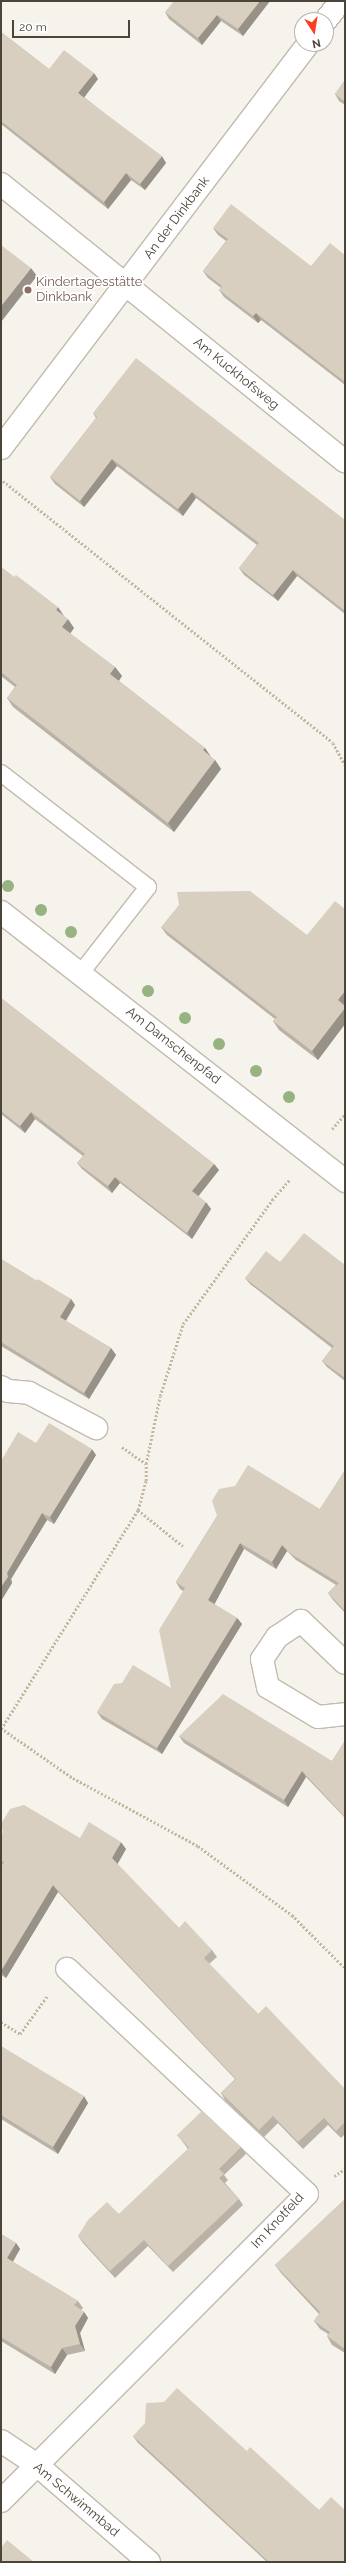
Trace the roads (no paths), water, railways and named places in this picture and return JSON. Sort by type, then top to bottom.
[{"type":"street","points":[[332,12],[341,1]]},
{"type":"street","name":"An der Dinkbank","points":[[1,448],[126,286],[302,52]]},
{"type":"street","name":"Am Kuckhofsweg","points":[[1,184],[345,462]]},
{"type":"street","name":"Am Damschenpfad","points":[[1,912],[345,1181]]},
{"type":"street","points":[[3,1393],[29,1393],[96,1428]]},
{"type":"street","points":[[345,1663],[300,1622],[277,1637],[262,1659],[268,1687],[318,1717],[345,1714]]},
{"type":"street","name":"Im Knotfeld","points":[[37,2465],[307,2194],[67,1968]]},
{"type":"street","name":"Am Schwimmbad","points":[[1,2441],[37,2465],[149,2562]]},
{"type":"street","points":[[1,2501],[37,2465]]},
{"type":"lane","points":[[1,773],[148,886],[80,974]]},
{"type":"place","name":"Kindertagesstätte Dinkbank","points":[[28,290]]}]
